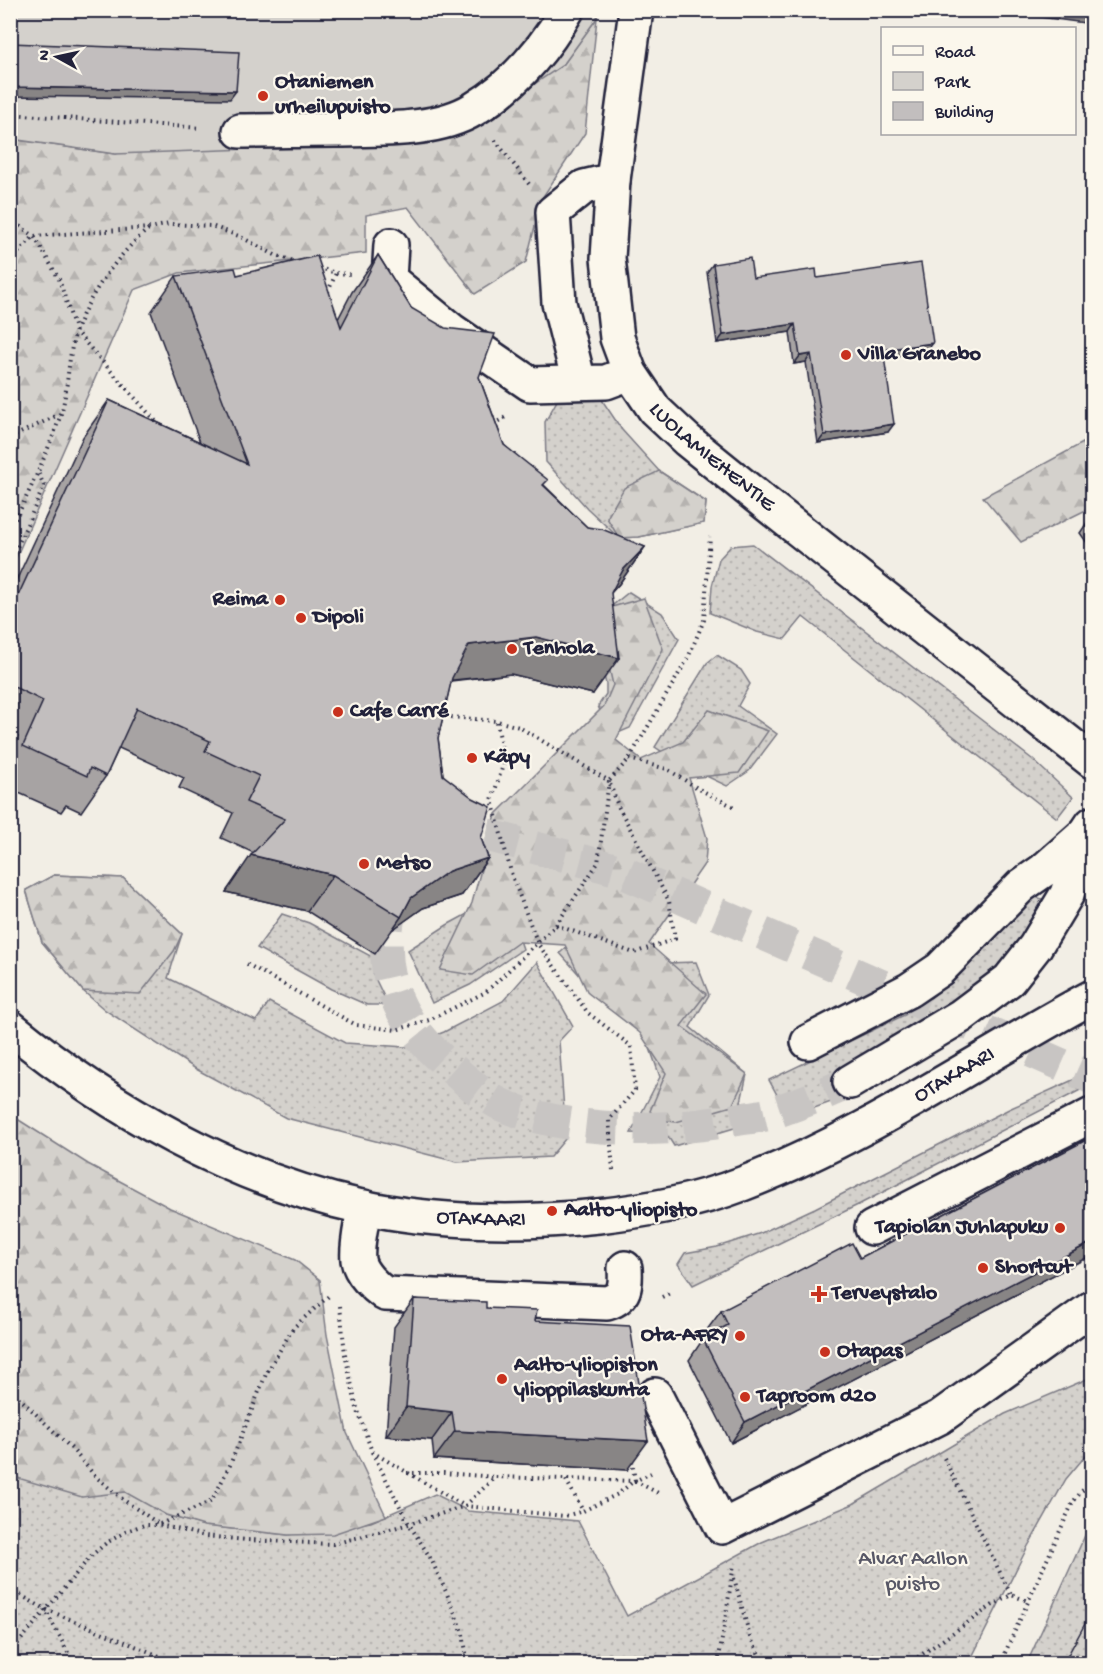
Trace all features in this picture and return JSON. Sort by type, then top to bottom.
[{"type":"street","points":[[240,132],[388,129],[441,122],[474,110],[524,71],[553,35],[567,10]]},
{"type":"street","name":"LUOLAMIEHENTIE","points":[[636,10],[613,180],[608,258],[617,338],[630,373],[655,410],[687,440],[1092,761]]},
{"type":"street","points":[[579,382],[559,303],[553,212],[584,187],[613,180]]},
{"type":"street","points":[[391,245],[389,279],[451,330],[530,384],[606,382],[630,373]]},
{"type":"street","points":[[808,1042],[909,990],[939,969],[1021,886],[1044,870],[1089,828]]},
{"type":"street","points":[[850,1082],[961,1016],[1009,980],[1035,947],[1067,894],[1089,828]]},
{"type":"street","name":"OTAKAARI","points":[[10,1027],[94,1089],[150,1123],[264,1178],[364,1207],[463,1219],[504,1221],[580,1218],[646,1210],[694,1200],[743,1184],[855,1132],[1092,997]]},
{"type":"street","points":[[872,1228],[1092,1116]]},
{"type":"street","points":[[364,1207],[352,1271],[368,1278],[385,1294],[599,1303],[617,1300],[626,1283],[625,1268]]},
{"type":"street","points":[[655,1395],[722,1527],[940,1417],[1092,1308]]},
{"type":"path","points":[[10,114],[240,132]]},
{"type":"path","points":[[496,143],[521,176]]},
{"type":"path","points":[[10,219],[34,236],[59,279],[76,332],[167,433]]},
{"type":"path","points":[[10,261],[34,236],[150,228],[170,224],[211,226],[239,236],[275,255],[306,264]]},
{"type":"path","points":[[10,530],[39,473],[61,414],[76,332],[94,294],[138,237],[150,228]]},
{"type":"path","points":[[316,267],[336,273],[389,279]]},
{"type":"path","points":[[323,302],[336,273]]},
{"type":"path","points":[[10,438],[61,414]]},
{"type":"path","points":[[489,426],[506,417]]},
{"type":"path","points":[[10,563],[44,486],[39,473]]},
{"type":"path","points":[[247,964],[356,1024],[396,1030],[429,1020],[486,992],[556,925],[598,863],[609,781],[629,759],[688,658],[704,620],[710,537]]},
{"type":"path","points":[[10,574],[18,578]]},
{"type":"path","points":[[438,716],[497,721],[519,727],[609,781],[618,806],[669,901],[675,939],[634,953],[556,925]]},
{"type":"path","points":[[497,721],[504,762],[492,800],[512,876],[538,944],[588,1013],[631,1046],[634,1090],[609,1120],[613,1171]]},
{"type":"path","points":[[629,759],[667,769],[736,808]]},
{"type":"path","points":[[352,1271],[341,1295],[340,1314],[345,1354],[356,1405],[372,1452],[409,1524],[431,1559],[447,1593],[463,1634],[468,1664]]},
{"type":"path","points":[[160,1525],[212,1501],[230,1465],[266,1374],[293,1328],[352,1271]]},
{"type":"path","points":[[662,1297],[672,1292]]},
{"type":"path","points":[[10,1389],[72,1449],[96,1477],[160,1525]]},
{"type":"path","points":[[926,1424],[1011,1595],[1028,1601]]},
{"type":"path","points":[[372,1452],[465,1506],[565,1516],[583,1511],[618,1494],[635,1481],[687,1458]]},
{"type":"path","points":[[632,1462],[635,1481]]},
{"type":"path","points":[[406,1473],[635,1481]]},
{"type":"path","points":[[10,1653],[91,1556],[106,1543],[129,1530],[144,1525],[160,1525],[205,1536],[333,1544],[409,1524],[465,1506],[495,1477]]},
{"type":"path","points":[[566,1479],[583,1511]]},
{"type":"path","points":[[1000,1664],[1073,1502],[1092,1479]]},
{"type":"path","points":[[718,1664],[735,1557],[722,1527]]},
{"type":"path","points":[[733,1575],[750,1638],[764,1664]]},
{"type":"path","points":[[10,1589],[45,1609],[179,1664]]},
{"type":"path","points":[[908,1664],[1011,1595]]},
{"type":"path","points":[[45,1609],[74,1664]]},
{"type":"green space","name":"Otaniemen urheilupuisto","points":[[11,11],[598,11],[597,18],[563,65],[468,128],[412,143],[115,154],[11,139]]},
{"type":"green space","points":[[597,18],[585,133],[542,198],[526,262],[475,294],[408,207],[366,215],[366,253],[179,273],[134,290],[11,569],[11,139],[115,154],[563,65]]},
{"type":"green space","points":[[598,394],[622,430],[659,471],[706,502],[704,523],[639,537],[619,538],[587,508],[546,462],[545,422],[558,399]]},
{"type":"green space","points":[[1092,438],[1092,507],[1021,542],[983,497]]},
{"type":"green space","points":[[659,471],[706,502],[704,523],[639,537],[619,538],[607,518],[624,488]]},
{"type":"green space","points":[[753,544],[1032,759],[1073,797],[1057,818],[803,617],[785,639],[757,632],[710,613],[712,586],[719,559],[731,546]]},
{"type":"green space","points":[[629,592],[662,613],[679,639],[630,728],[611,736],[598,706],[606,694],[606,684],[596,642],[603,613]]},
{"type":"green space","points":[[644,598],[663,649],[616,740],[641,760],[683,742],[709,710],[768,731],[739,773],[689,778],[707,838],[705,863],[649,944],[706,994],[681,1026],[747,1074],[732,1106],[676,1122],[659,1120],[650,1111],[666,1073],[640,1033],[588,993],[565,945],[519,942],[473,975],[440,970],[472,903],[496,814],[604,706],[613,685],[601,632],[612,607]]},
{"type":"green space","points":[[717,655],[741,670],[750,684],[738,706],[777,734],[749,771],[727,786],[679,763],[655,747],[707,663]]},
{"type":"green space","points":[[54,875],[123,878],[182,934],[168,978],[256,1021],[269,1002],[345,1043],[406,1047],[444,1032],[503,1001],[537,962],[573,1026],[559,1041],[566,1138],[550,1157],[457,1162],[286,1118],[196,1069],[105,1010],[83,991],[42,942],[26,890]]},
{"type":"green space","points":[[54,875],[123,878],[182,934],[174,951],[140,994],[83,991],[42,942],[26,890]]},
{"type":"green space","points":[[504,894],[523,949],[470,985],[432,1003],[408,950],[447,925]]},
{"type":"green space","points":[[1029,895],[1042,899],[1016,946],[976,989],[856,1093],[795,1115],[781,1102],[769,1080],[919,1008],[960,972]]},
{"type":"green space","points":[[282,914],[309,923],[378,960],[373,974],[388,1005],[367,1005],[331,989],[257,948]]},
{"type":"green space","points":[[572,942],[633,964],[696,962],[709,995],[690,1027],[747,1074],[741,1102],[751,1123],[674,1146],[667,1135],[631,1133],[660,1077],[643,1028],[592,989],[560,953]]},
{"type":"green space","points":[[1092,1074],[1092,1084],[860,1204],[693,1285],[678,1264],[685,1253],[717,1247],[761,1233],[1009,1109],[1075,1079]]},
{"type":"green space","points":[[11,1115],[88,1164],[170,1208],[295,1260],[320,1280],[327,1335],[347,1433],[386,1516],[333,1534],[288,1535],[204,1526],[166,1515],[125,1492],[82,1497],[11,1476]]},
{"type":"green space","name":"Alvar Aallon puisto","points":[[1092,1377],[1092,1448],[1066,1479],[1027,1548],[969,1663],[11,1663],[10,1378],[166,1515],[205,1526],[288,1535],[371,1522],[435,1494],[468,1511],[578,1521],[627,1616],[762,1542],[853,1504],[1005,1414]]},
{"type":"green space","points":[[1092,1520],[1092,1663],[1027,1663]]},
{"type":"building","points":[[10,43],[239,52],[236,91],[10,87]]},
{"type":"building","name":"Dipoli","points":[[378,255],[411,308],[445,328],[495,334],[479,377],[504,445],[548,480],[543,485],[587,527],[602,529],[645,547],[623,570],[611,593],[619,658],[536,637],[469,645],[452,678],[438,738],[443,775],[473,798],[491,807],[481,838],[488,858],[449,871],[411,898],[401,917],[333,875],[251,855],[285,819],[246,802],[259,776],[205,751],[210,741],[137,708],[106,776],[90,768],[87,776],[23,746],[43,701],[10,685],[10,613],[109,400],[247,464],[176,276],[235,268],[237,275],[317,256],[341,327]]},
{"type":"building","name":"Villa Granebo","points":[[750,258],[753,278],[816,269],[817,278],[921,263],[933,343],[883,350],[894,424],[824,435],[811,354],[800,356],[795,324],[723,335],[713,264]]},
{"type":"building","points":[[1092,1137],[1092,1242],[745,1422],[703,1339],[728,1325],[721,1311],[852,1243],[860,1258]]},
{"type":"building","name":"Aalto-yliopiston ylioppilaskunta","points":[[414,1299],[486,1302],[486,1308],[537,1310],[535,1321],[630,1326],[648,1441],[455,1431],[452,1412],[406,1407]]},
{"type":"tunnel","points":[[439,822],[618,870],[1092,1078]]},
{"type":"tunnel","points":[[393,896],[386,940],[387,961],[397,1000],[407,1019],[419,1036],[450,1067],[477,1089],[504,1106],[530,1115],[587,1126],[678,1127],[769,1114],[850,1082]]},
{"type":"tram line","points":[[1063,1664],[1092,1611]]},
{"type":"tram line","points":[[1085,1664],[1092,1651]]},
{"type":"place","name":"Otaniemen urheilupuisto","points":[[263,96]]},
{"type":"place","name":"Villa Granebo","points":[[846,355]]},
{"type":"place","name":"Reima","points":[[280,600]]},
{"type":"place","name":"Dipoli","points":[[301,618]]},
{"type":"place","name":"Tenhola","points":[[512,649]]},
{"type":"place","name":"Cafe Carré","points":[[338,712]]},
{"type":"place","name":"Käpy","points":[[472,758]]},
{"type":"place","name":"Metso","points":[[364,864]]},
{"type":"place","name":"Aalto-yliopisto","points":[[552,1211]]},
{"type":"place","name":"Tapiolan Juhlapuku","points":[[1060,1228]]},
{"type":"place","name":"Shortcut","points":[[983,1268]]},
{"type":"place","name":"Terveystalo","points":[[819,1294]]},
{"type":"place","name":"Ota-AFRY","points":[[740,1336]]},
{"type":"place","name":"Otapas","points":[[825,1352]]},
{"type":"place","name":"Aalto-yliopiston ylioppilaskunta","points":[[502,1379]]},
{"type":"place","name":"Taproom d20","points":[[745,1397]]}]
